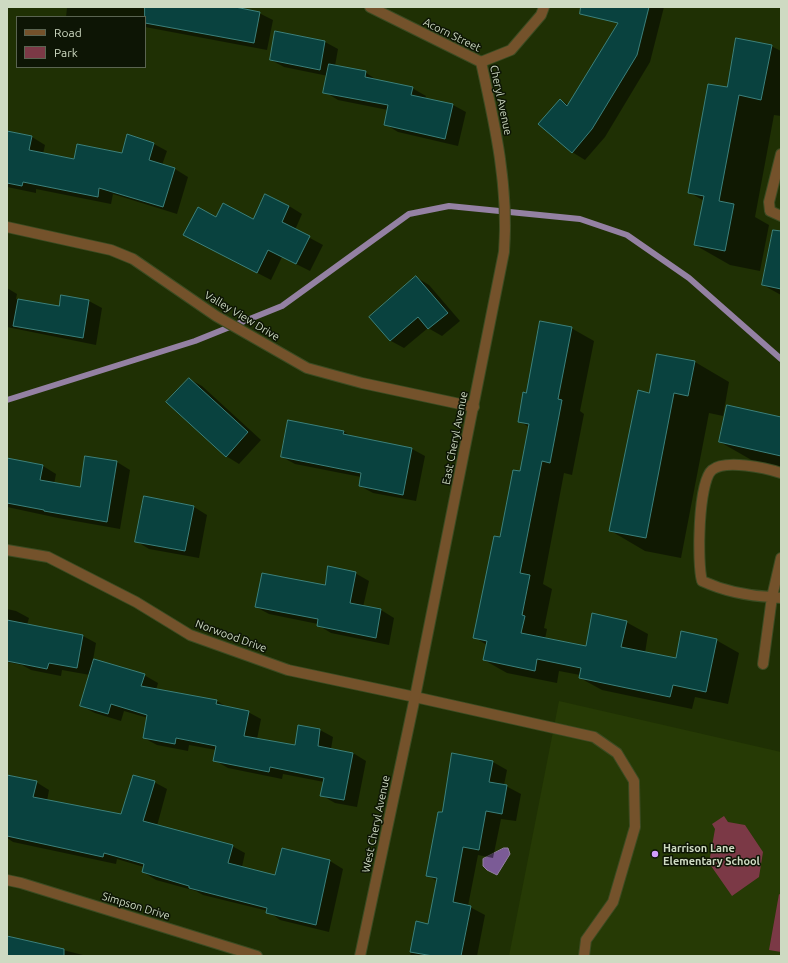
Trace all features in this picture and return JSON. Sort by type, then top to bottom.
[{"type":"street","name":"Acorn Street","points":[[370,7],[481,62]]},
{"type":"street","name":"Cheryl Avenue","points":[[503,182],[502,167],[481,62],[512,50],[541,15],[544,7]]},
{"type":"street","points":[[781,154],[769,202],[770,211],[781,216]]},
{"type":"street","name":"East Cheryl Avenue","points":[[415,697],[504,252],[507,222],[503,182]]},
{"type":"street","name":"Valley View Drive","points":[[7,227],[111,250],[128,257],[216,316],[257,341],[307,368],[474,407]]},
{"type":"street","points":[[777,597],[759,596],[718,588],[702,581],[698,546],[702,505],[707,478],[712,470],[719,467],[748,465],[781,473]]},
{"type":"street","name":"Norwood Drive","points":[[7,550],[48,557],[136,602],[190,635],[288,670],[594,737],[617,753],[634,781],[635,827],[613,902],[586,940],[584,956]]},
{"type":"street","points":[[763,664],[777,597],[781,558]]},
{"type":"street","name":"West Cheryl Avenue","points":[[360,956],[415,697]]},
{"type":"street","name":"Simpson Drive","points":[[7,880],[29,885],[257,956]]},
{"type":"shaded area","name":"Harrison Lane Elementary School","points":[[559,701],[781,752],[781,956],[509,956]]},
{"type":"shaded area","points":[[504,848],[508,848],[510,854],[497,875],[487,870],[483,866],[483,859]]},
{"type":"green space","points":[[724,816],[728,822],[745,825],[763,852],[759,877],[732,896],[709,863],[715,829],[712,824]]},
{"type":"green space","points":[[779,894],[781,895],[781,952],[769,950]]},
{"type":"building","points":[[145,7],[235,7],[260,12],[254,43],[146,23]]},
{"type":"building","points":[[581,7],[649,7],[637,55],[592,129],[572,153],[538,124],[560,99],[567,106],[618,23],[580,14]]},
{"type":"building","points":[[275,31],[325,41],[320,70],[270,60]]},
{"type":"building","points":[[736,38],[772,45],[761,100],[739,95],[719,201],[734,204],[725,251],[694,245],[704,196],[688,193],[708,84],[727,87]]},
{"type":"building","points":[[329,64],[366,71],[365,77],[413,87],[411,95],[453,104],[445,139],[384,125],[388,105],[323,93]]},
{"type":"building","points":[[7,131],[32,136],[29,150],[74,159],[77,144],[122,153],[127,134],[154,143],[149,160],[175,168],[163,207],[99,188],[98,197],[23,182],[22,186],[7,183]]},
{"type":"building","points":[[265,194],[289,206],[282,222],[310,236],[296,264],[268,250],[257,273],[183,235],[198,207],[216,217],[223,203],[253,219]]},
{"type":"building","points":[[773,230],[781,231],[781,289],[762,285]]},
{"type":"building","points":[[416,276],[448,313],[428,329],[418,317],[390,341],[369,317]]},
{"type":"building","points":[[61,295],[89,300],[83,338],[13,326],[18,299],[59,306]]},
{"type":"building","points":[[540,321],[572,327],[558,399],[562,400],[550,463],[542,461],[520,573],[530,575],[522,615],[525,616],[521,633],[586,646],[592,613],[627,621],[621,647],[676,658],[681,631],[717,639],[706,692],[673,685],[670,697],[579,678],[581,668],[537,659],[535,671],[483,660],[487,641],[473,638],[494,536],[500,537],[513,470],[520,471],[529,424],[518,422],[523,392],[526,393]]},
{"type":"building","points":[[657,354],[695,361],[688,396],[674,393],[646,538],[609,531],[638,390],[649,393]]},
{"type":"building","points":[[189,378],[248,432],[226,457],[166,402]]},
{"type":"building","points":[[727,405],[781,417],[781,456],[719,442]]},
{"type":"building","points":[[288,420],[344,431],[343,434],[412,448],[403,495],[359,486],[361,473],[281,457]]},
{"type":"building","points":[[85,456],[117,461],[107,522],[7,503],[7,458],[43,465],[40,480],[80,487]]},
{"type":"building","points":[[144,496],[194,506],[185,551],[135,542]]},
{"type":"building","points":[[328,566],[356,572],[350,603],[381,609],[376,638],[317,626],[318,619],[255,607],[262,573],[325,585]]},
{"type":"building","points":[[7,620],[83,635],[77,668],[49,663],[47,669],[7,661]]},
{"type":"building","points":[[94,659],[145,674],[141,686],[217,700],[216,704],[249,711],[244,736],[295,745],[298,725],[320,729],[318,746],[353,753],[344,800],[320,796],[324,778],[270,767],[269,772],[213,761],[216,746],[176,738],[175,744],[143,738],[147,715],[111,704],[108,714],[80,706]]},
{"type":"building","points":[[452,753],[493,761],[489,782],[507,785],[502,814],[486,811],[479,850],[463,847],[453,902],[471,906],[461,956],[433,956],[410,952],[416,921],[428,924],[437,878],[426,876],[438,812],[442,812]]},
{"type":"building","points":[[7,775],[37,781],[33,797],[121,814],[133,775],[155,781],[143,821],[233,845],[228,863],[275,875],[282,848],[330,860],[316,925],[266,913],[267,908],[189,888],[189,886],[142,872],[144,864],[104,853],[103,857],[7,836]]},
{"type":"building","points":[[7,936],[64,949],[64,956],[7,956]]},
{"type":"waterway","points":[[7,400],[195,341],[282,306],[409,214],[449,206],[580,219],[627,235],[689,278],[781,359]]},
{"type":"place","name":"Harrison Lane Elementary School","points":[[655,854]]}]
